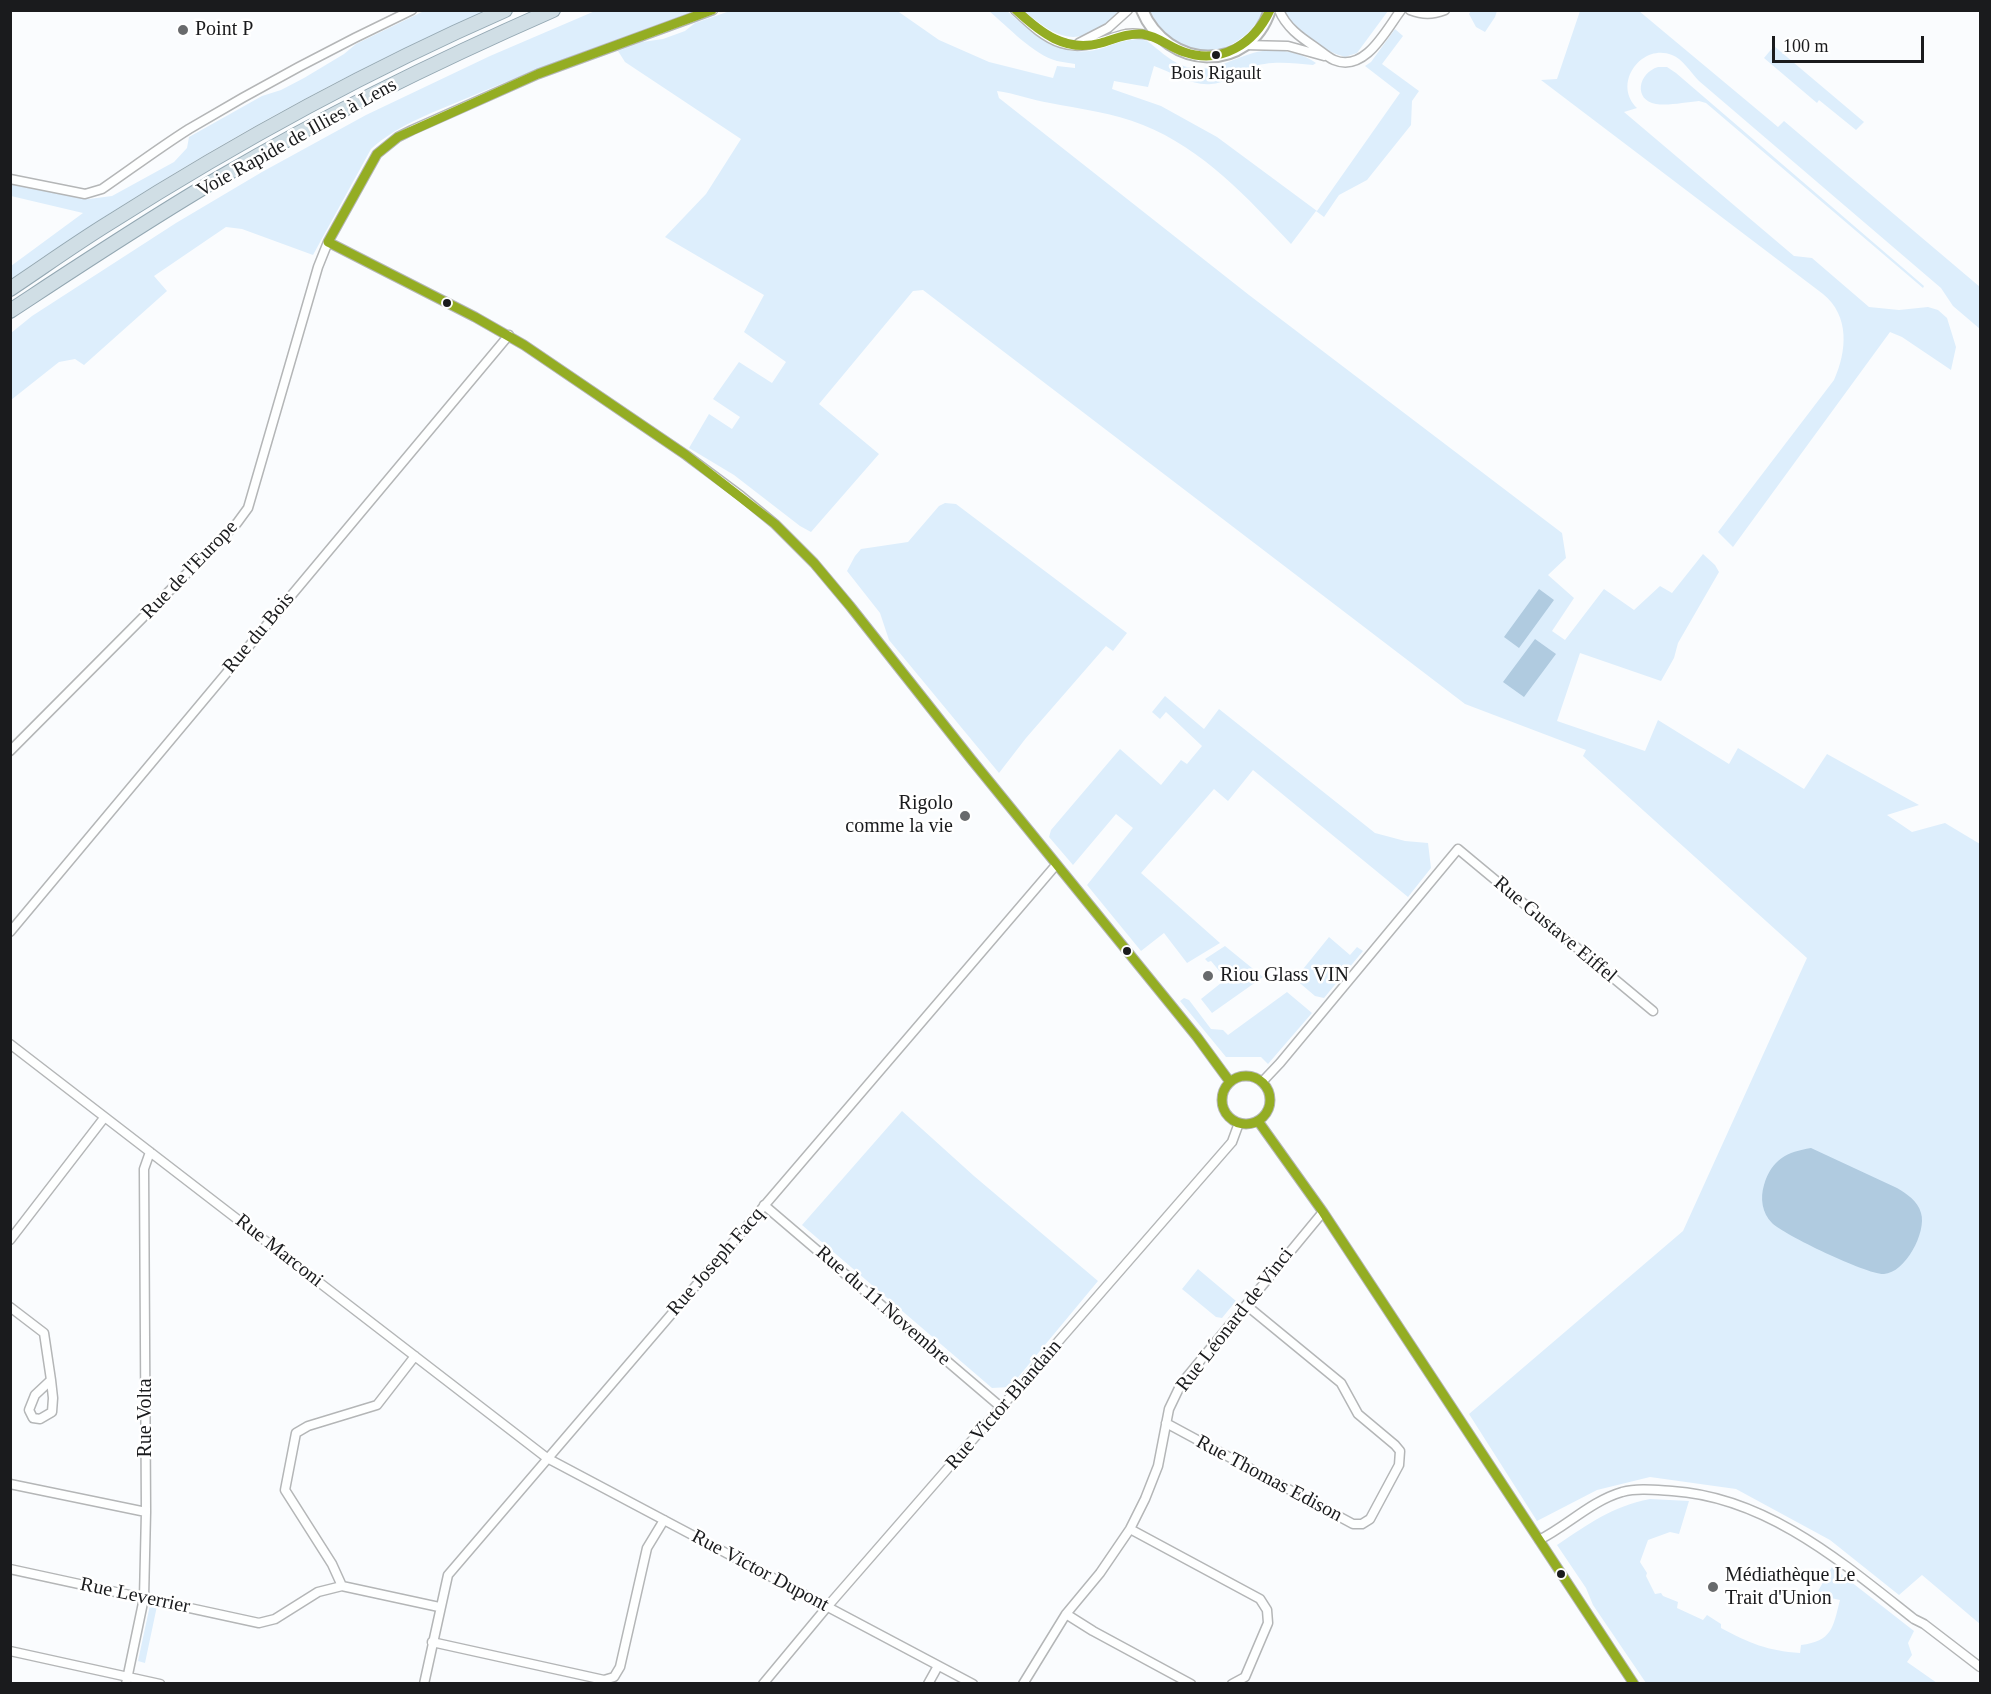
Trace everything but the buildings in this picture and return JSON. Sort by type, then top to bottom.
[{"type":"highway","points":[[13,288],[108,224],[248,140],[364,78],[505,10]]},
{"type":"highway","name":"Voie Rapide de Illies à Lens","points":[[10,311],[152,218],[294,136],[434,65],[553,10]]},
{"type":"highway","points":[[10,322],[34,305],[51,284]]},
{"type":"street","points":[[10,179],[85,194],[93,193],[215,114],[356,37],[412,10]]},
{"type":"street","name":"Rue de l'Europe","points":[[10,751],[237,524],[248,508],[318,267],[328,242],[377,154],[398,137],[538,74],[713,10]]},
{"type":"street","points":[[1015,10],[1049,38],[1064,45],[1092,45],[1127,34],[1159,37]]},
{"type":"street","points":[[1075,45],[1108,28],[1128,10]]},
{"type":"street","points":[[1142,10],[1159,37],[1184,53],[1205,57],[1224,54],[1244,45],[1261,29],[1270,10]]},
{"type":"street","points":[[1279,10],[1290,27],[1327,56]]},
{"type":"street","points":[[1244,45],[1288,46],[1344,63],[1366,55],[1401,10]]},
{"type":"street","points":[[1410,10],[1427,14],[1445,10]]},
{"type":"street","points":[[328,242],[508,335],[686,455],[741,496],[789,538],[814,563],[843,598],[1197,1037],[1230,1082]]},
{"type":"street","name":"Rue du Bois","points":[[10,932],[508,335]]},
{"type":"street","name":"Rue Gustave Eiffel","points":[[1262,1082],[1458,849],[1653,1011]]},
{"type":"street","name":"Rue Joseph Facq","points":[[424,1683],[439,1607],[448,1575],[1056,865]]},
{"type":"street","name":"Rue Marconi","points":[[10,1044],[547,1458]]},
{"type":"street","points":[[1243,1076],[1250,1076],[1262,1082],[1268,1089],[1270,1098],[1265,1115],[1252,1123],[1239,1123],[1232,1119],[1223,1108],[1223,1094],[1230,1082],[1243,1076]]},
{"type":"street","points":[[10,1240],[104,1118]]},
{"type":"street","points":[[1258,1121],[1323,1212],[1634,1683]]},
{"type":"street","name":"Rue Victor Blandain","points":[[763,1683],[1232,1142],[1239,1123]]},
{"type":"street","name":"Rue Volta","points":[[127,1680],[144,1598],[146,1512],[144,1169],[150,1152]]},
{"type":"street","name":"Rue du 11 Novembre","points":[[764,1205],[1002,1408]]},
{"type":"street","name":"Rue Léonard de Vinci","points":[[1023,1683],[1066,1614],[1100,1573],[1130,1529],[1158,1466],[1169,1409],[1180,1384],[1323,1212]]},
{"type":"street","name":"Rue Thomas Edison","points":[[1166,1423],[1353,1524],[1362,1524],[1370,1519],[1399,1465],[1400,1451],[1395,1444],[1358,1414],[1341,1383],[1246,1305]]},
{"type":"street","points":[[10,1307],[44,1333],[51,1380]]},
{"type":"street","points":[[415,1356],[377,1405],[308,1426],[296,1433],[285,1491],[332,1564],[342,1586],[439,1607]]},
{"type":"street","name":"Rue Victor Dupont","points":[[547,1458],[973,1683]]},
{"type":"street","points":[[10,1484],[146,1512]]},
{"type":"street","points":[[1539,1540],[1598,1503],[1622,1492],[1649,1489],[1685,1492],[1724,1501],[1765,1516],[1837,1558],[1914,1619],[1924,1624],[1980,1667]]},
{"type":"street","points":[[432,1642],[604,1680],[614,1677],[621,1666],[647,1548],[664,1521]]},
{"type":"street","points":[[1130,1529],[1260,1599],[1267,1610],[1268,1623],[1245,1677],[1232,1683]]},
{"type":"street","name":"Rue Leverrier","points":[[10,1569],[259,1623],[275,1619],[318,1592],[342,1586]]},
{"type":"street","points":[[1066,1614],[1093,1631],[1191,1683]]},
{"type":"street","points":[[10,1651],[127,1680],[160,1683]]},
{"type":"street","points":[[928,1683],[938,1666]]},
{"type":"shaded area","points":[[896,10],[939,40],[989,62],[1053,78],[1057,66],[1075,68],[1075,64],[1057,61],[1039,53],[989,11],[1006,10],[1040,38],[1063,49],[1076,51],[1090,51],[1131,40],[1147,41],[1181,65],[1201,69],[1269,50],[1294,53],[1309,59],[1316,63],[1313,65],[1281,63],[1257,65],[1221,82],[1211,84],[1189,81],[1154,66],[1148,87],[1114,81],[1112,89],[1161,106],[1217,137],[1317,211],[1400,93],[1365,66],[1371,62],[1395,29],[1403,36],[1382,64],[1419,91],[1412,101],[1411,125],[1367,180],[1339,195],[1324,217],[1316,211],[1291,244],[1223,176],[1205,161],[1165,135],[1120,117],[997,91],[999,98],[1249,295],[1562,533],[1566,558],[1548,575],[1574,598],[1552,631],[1565,640],[1604,589],[1634,610],[1660,586],[1672,593],[1703,554],[1715,565],[1719,572],[1678,643],[1674,658],[1661,681],[1580,653],[1557,721],[1645,751],[1658,720],[1729,764],[1738,748],[1804,789],[1827,754],[1919,805],[1887,815],[1912,832],[1945,823],[1980,844],[1980,1624],[1922,1575],[1899,1595],[1830,1540],[1736,1489],[1650,1477],[1597,1490],[1537,1521],[1469,1414],[1683,1231],[1807,958],[1583,756],[1586,750],[1465,704],[923,290],[913,291],[819,404],[879,454],[811,532],[734,475],[689,448],[709,414],[732,429],[740,417],[713,399],[739,362],[772,383],[786,362],[744,332],[764,295],[665,237],[706,194],[741,139],[625,62],[618,51],[642,42],[663,39],[685,31],[695,23],[730,11]]},
{"type":"shaded area","points":[[1471,10],[1497,11],[1485,32],[1476,27],[1469,14]]},
{"type":"shaded area","points":[[424,11],[485,11],[362,69],[242,134],[125,204],[11,279],[11,266],[83,213],[11,196],[11,184],[89,199],[112,196],[174,162],[187,148],[189,137],[262,96],[281,90],[304,78],[344,54],[356,44]]},
{"type":"shaded area","points":[[595,11],[696,11],[528,73],[432,113],[394,132],[371,149],[313,255],[242,229],[226,227],[154,276],[167,291],[84,365],[75,359],[59,362],[11,400],[11,333],[32,316],[176,223],[262,172],[366,115],[490,56]]},
{"type":"shaded area","points":[[1024,11],[1123,11],[1096,30],[1074,37],[1051,31]]},
{"type":"shaded area","points":[[1150,11],[1263,11],[1252,28],[1238,40],[1223,48],[1206,50],[1190,48],[1175,41],[1161,28]]},
{"type":"shaded area","points":[[1283,11],[1388,11],[1357,53],[1345,57],[1326,50],[1309,39]]},
{"type":"shaded area","points":[[1580,11],[1639,11],[1778,127],[1784,121],[1980,287],[1980,329],[1953,306],[1941,288],[1699,81],[1679,59],[1661,53],[1641,60],[1629,78],[1628,88],[1630,98],[1637,108],[1624,112],[1794,256],[1812,258],[1869,307],[1899,310],[1928,307],[1938,310],[1947,318],[1956,347],[1951,370],[1902,337],[1890,332],[1733,547],[1718,532],[1834,380],[1842,357],[1844,334],[1842,323],[1832,303],[1823,294],[1541,80],[1557,79]]},
{"type":"shaded area","points":[[1774,46],[1864,122],[1856,130],[1819,100],[1817,103],[1764,58]]},
{"type":"shaded area","points":[[1658,67],[1667,67],[1676,73],[1924,286],[1923,288],[1706,103],[1699,101],[1656,104],[1649,102],[1641,92],[1641,86],[1646,75]]},
{"type":"shaded area","points":[[945,503],[956,504],[1127,633],[1113,651],[1106,646],[1026,738],[999,773],[889,640],[880,613],[847,571],[861,549],[908,542],[939,506]]},
{"type":"shaded area","points":[[1539,589],[1554,600],[1519,648],[1504,637]]},
{"type":"shaded area","points":[[1535,639],[1556,654],[1524,697],[1503,682]]},
{"type":"shaded area","points":[[1165,696],[1204,729],[1219,709],[1375,833],[1405,841],[1428,843],[1431,868],[1408,897],[1253,770],[1228,801],[1214,789],[1141,873],[1220,943],[1187,963],[1164,933],[1141,951],[1087,885],[1133,828],[1116,814],[1073,865],[1049,837],[1051,830],[1120,749],[1161,785],[1181,760],[1187,764],[1202,746],[1166,712],[1160,719],[1152,712]]},
{"type":"shaded area","points":[[1329,937],[1350,955],[1357,947],[1363,951],[1324,998],[1315,996],[1295,979]]},
{"type":"shaded area","points":[[1225,946],[1263,977],[1212,1013],[1201,999],[1226,979],[1211,961],[1208,962],[1205,959]]},
{"type":"shaded area","points":[[1287,992],[1312,1013],[1268,1064],[1261,1057],[1226,1057],[1180,1001],[1184,998],[1189,1000],[1211,1029],[1223,1030],[1228,1035]]},
{"type":"shaded area","points":[[902,1111],[974,1176],[1098,1281],[1010,1387],[992,1388],[802,1225]]},
{"type":"shaded area","points":[[1811,1148],[1897,1188],[1915,1201],[1921,1213],[1921,1230],[1907,1259],[1892,1272],[1875,1273],[1826,1253],[1780,1229],[1769,1219],[1764,1210],[1762,1195],[1771,1169],[1782,1158]]},
{"type":"shaded area","points":[[1198,1269],[1236,1301],[1222,1318],[1216,1317],[1182,1289]]},
{"type":"shaded area","points":[[1650,1499],[1689,1501],[1679,1534],[1670,1532],[1648,1540],[1640,1562],[1655,1594],[1661,1593],[1678,1602],[1677,1608],[1703,1620],[1707,1615],[1721,1624],[1721,1628],[1750,1642],[1768,1648],[1800,1653],[1801,1645],[1819,1640],[1830,1632],[1833,1625],[1840,1600],[1822,1596],[1818,1591],[1832,1567],[1914,1631],[1908,1643],[1912,1655],[1907,1662],[1937,1683],[1646,1683],[1593,1605],[1586,1588],[1557,1545],[1612,1511]]},
{"type":"shaded area","points":[[150,1605],[157,1606],[145,1663],[138,1661]]},
{"type":"transit line","points":[[328,242],[377,154],[398,137],[538,74],[712,10]]},
{"type":"transit line","points":[[1016,10],[1045,33],[1065,43],[1088,45],[1126,35],[1142,34],[1184,52],[1211,56],[1235,49],[1246,42],[1270,10]]},
{"type":"transit line","points":[[328,242],[475,317],[524,345],[686,455],[775,524],[814,563],[850,606],[1197,1037],[1230,1082]]},
{"type":"transit line","points":[[1241,1076],[1251,1076],[1263,1083],[1270,1095],[1270,1100],[1270,1105],[1263,1117],[1251,1124],[1241,1124],[1226,1113],[1222,1105],[1222,1095],[1233,1080],[1241,1076]]},
{"type":"transit line","points":[[1258,1121],[1323,1212],[1634,1684]]},
{"type":"place","name":"Point P","points":[[183,30]]},
{"type":"place","name":"Bois Rigault","points":[[1216,55]]},
{"type":"place","name":"Rigolo comme la vie","points":[[965,816]]},
{"type":"place","name":"Riou Glass VIN","points":[[1208,976]]},
{"type":"place","name":"Médiathèque Le Trait d'Union","points":[[1713,1587]]}]
